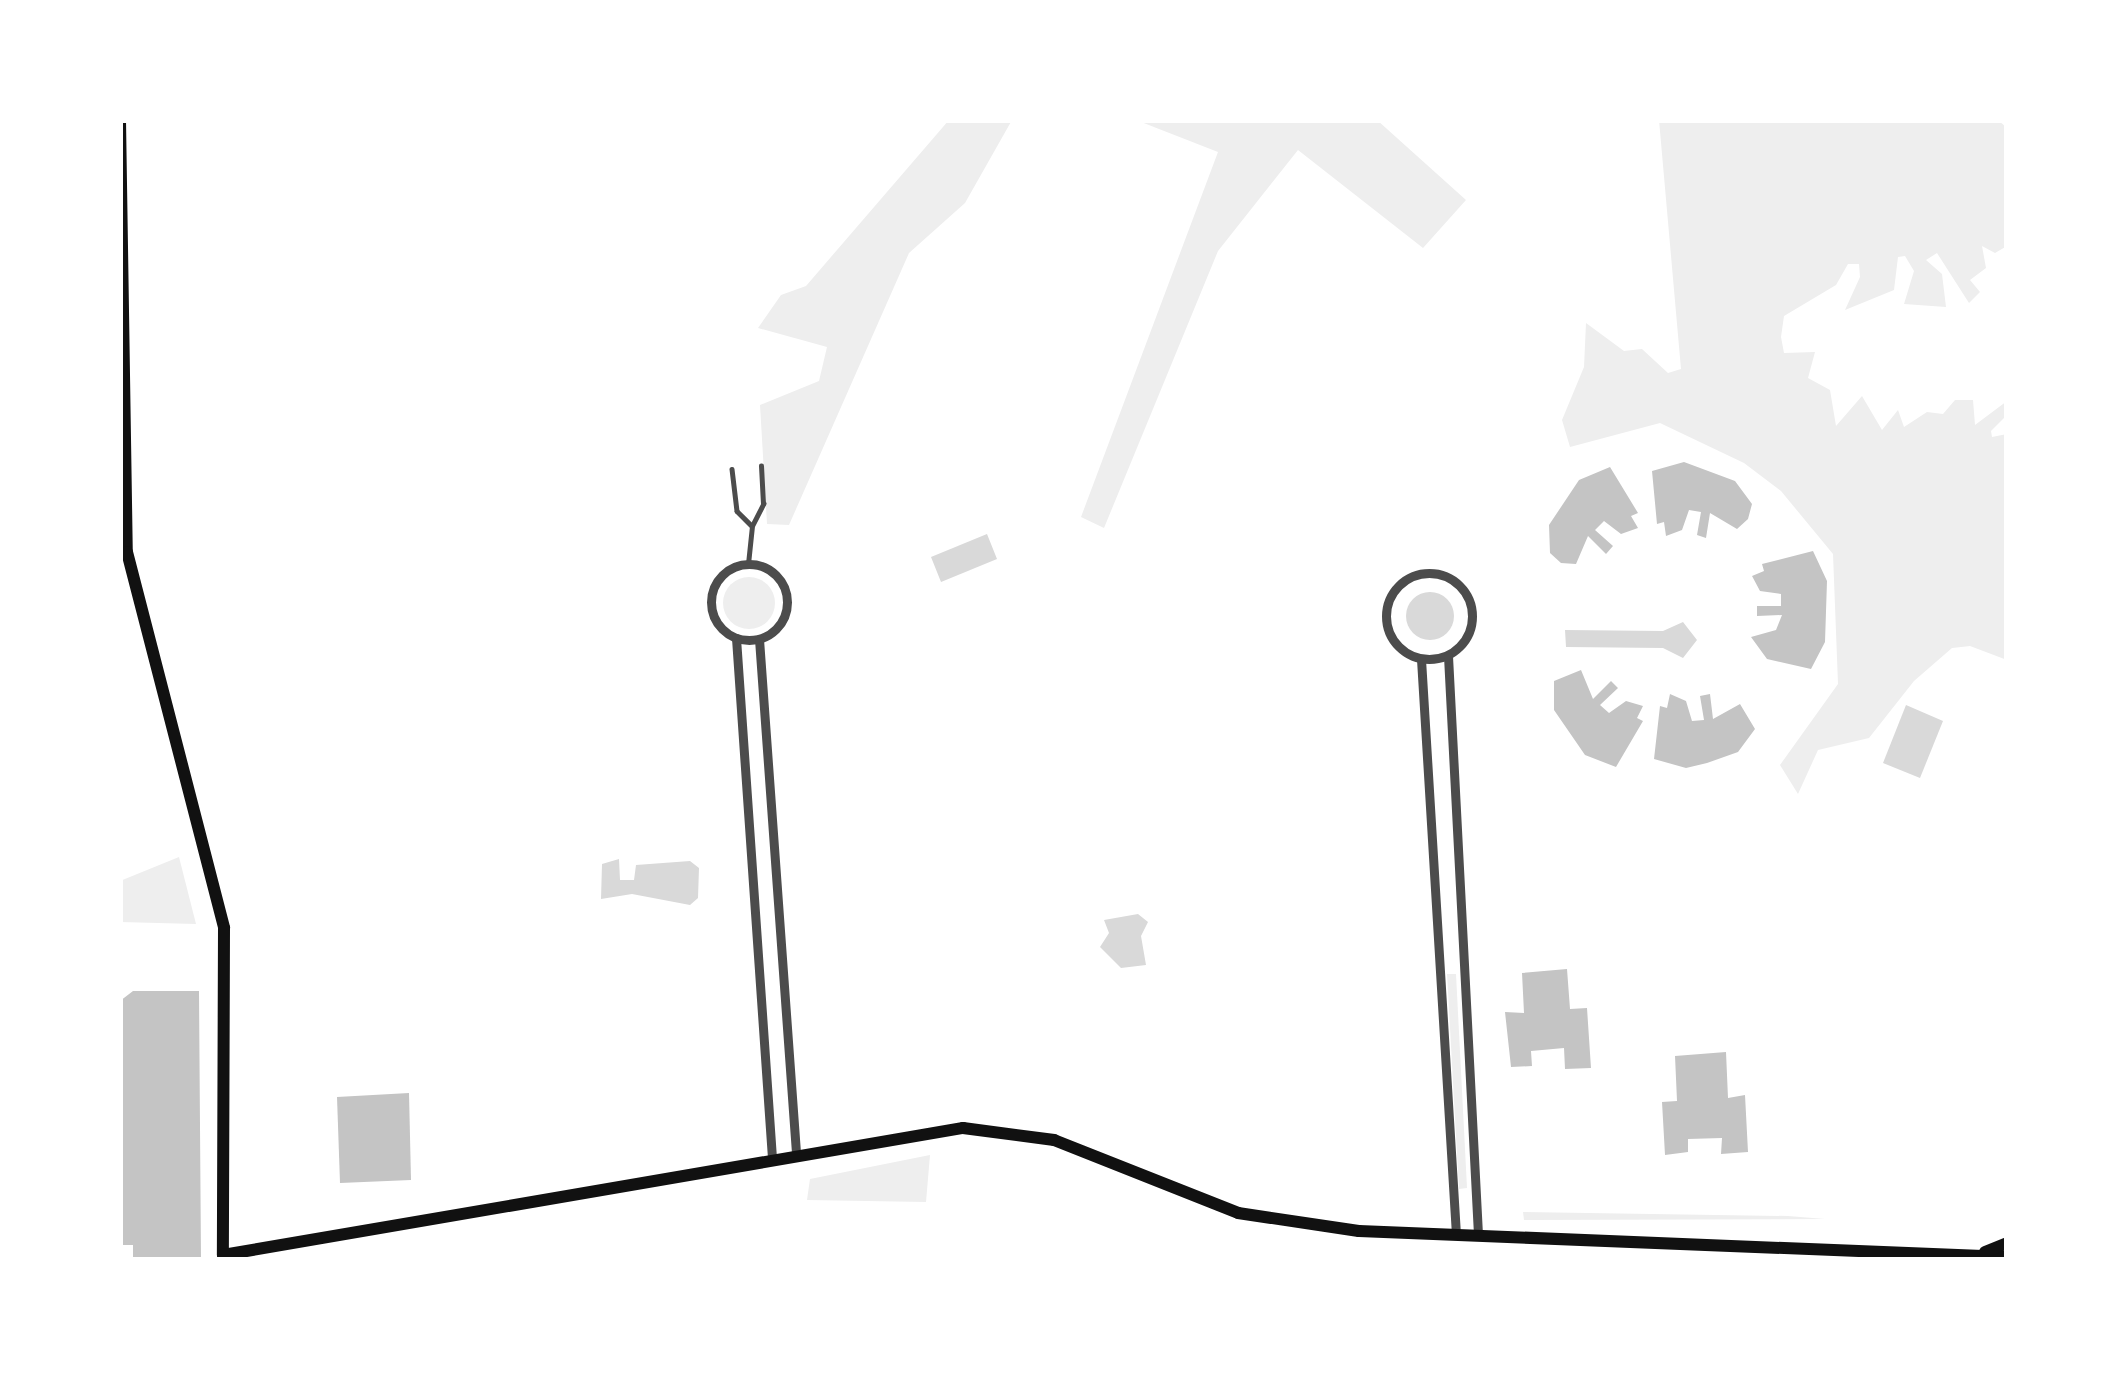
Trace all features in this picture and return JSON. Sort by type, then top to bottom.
[{"type":"main road","points":[[120,120],[127,552],[224,928],[223,1258],[930,1129],[1009,1130],[1238,1213],[1456,1234],[2007,1257]]},
{"type":"main road","points":[[1978,1255],[2007,1243]]},
{"type":"street","points":[[748,564],[771,571],[786,591],[783,619],[759,639],[736,638],[716,620],[712,594],[726,572],[748,564]]},
{"type":"street","points":[[1430,573],[1457,584],[1472,610],[1467,637],[1448,656],[1421,659],[1397,646],[1387,606],[1402,582],[1430,573]]},
{"type":"street","points":[[736,638],[772,1158]]},
{"type":"street","points":[[759,639],[796,1153]]},
{"type":"street","points":[[1448,656],[1478,1234]]},
{"type":"street","points":[[1421,659],[1456,1234]]},
{"type":"lane","points":[[748,564],[752,526],[763,504],[761,466]]},
{"type":"lane","points":[[732,469],[737,511],[752,526]]},
{"type":"shaded area","points":[[949,120],[1012,120],[965,203],[909,253],[789,525],[767,524],[760,405],[819,381],[827,347],[758,328],[781,295],[806,286]]},
{"type":"shaded area","points":[[1136,120],[1377,120],[1466,200],[1423,248],[1298,150],[1218,251],[1104,528],[1081,517],[1218,152]]},
{"type":"shaded area","points":[[1659,120],[1998,120],[2007,128],[2007,246],[1995,253],[1982,246],[1986,268],[1970,280],[1980,292],[1969,303],[1937,253],[1926,260],[1942,274],[1946,307],[1904,304],[1914,271],[1905,256],[1898,257],[1894,290],[1845,310],[1860,277],[1859,264],[1848,264],[1836,285],[1784,316],[1781,337],[1784,353],[1815,352],[1808,378],[1830,390],[1836,426],[1862,396],[1882,430],[1898,410],[1904,427],[1927,412],[1943,414],[1955,400],[1973,400],[1975,425],[2007,401],[2007,415],[1991,431],[1992,437],[2007,434],[2007,660],[1970,646],[1952,648],[1914,681],[1869,738],[1818,750],[1798,794],[1780,765],[1838,684],[1833,554],[1781,491],[1744,463],[1660,423],[1570,447],[1562,420],[1584,367],[1586,323],[1624,351],[1642,349],[1668,373],[1681,369]]},
{"type":"shaded area","points":[[987,534],[997,559],[941,582],[931,557]]},
{"type":"shaded area","points":[[749,577],[768,584],[775,603],[768,622],[749,629],[730,622],[723,603],[730,584]]},
{"type":"shaded area","points":[[1430,592],[1447,599],[1454,616],[1447,633],[1430,640],[1413,633],[1406,616],[1413,599]]},
{"type":"shaded area","points":[[1683,622],[1697,640],[1683,658],[1663,648],[1566,647],[1565,630],[1663,631]]},
{"type":"shaded area","points":[[1906,705],[1943,721],[1920,778],[1883,763]]},
{"type":"shaded area","points":[[179,857],[196,924],[120,922],[120,881]]},
{"type":"shaded area","points":[[619,859],[620,880],[634,880],[636,865],[690,861],[699,868],[698,898],[690,905],[632,894],[601,899],[602,864]]},
{"type":"shaded area","points":[[1138,914],[1148,922],[1141,936],[1146,965],[1121,968],[1100,947],[1109,933],[1104,920]]},
{"type":"shaded area","points":[[1447,974],[1456,974],[1467,1188],[1459,1189]]},
{"type":"shaded area","points":[[930,1155],[926,1202],[807,1200],[810,1179]]},
{"type":"shaded area","points":[[1523,1212],[1788,1216],[1825,1219],[1524,1220]]},
{"type":"building","points":[[1684,462],[1735,481],[1752,504],[1748,519],[1737,529],[1710,513],[1706,538],[1697,535],[1701,512],[1689,510],[1682,530],[1666,536],[1664,522],[1657,524],[1652,471]]},
{"type":"building","points":[[1610,467],[1638,513],[1631,516],[1638,528],[1621,534],[1604,521],[1595,530],[1613,546],[1606,554],[1588,536],[1576,564],[1561,563],[1550,553],[1549,525],[1579,480]]},
{"type":"building","points":[[1813,551],[1827,581],[1825,642],[1811,669],[1767,659],[1751,637],[1776,630],[1782,615],[1757,616],[1757,606],[1781,606],[1781,594],[1760,591],[1752,576],[1764,571],[1762,564]]},
{"type":"building","points":[[1581,670],[1593,699],[1611,681],[1618,688],[1600,705],[1609,713],[1626,701],[1643,706],[1637,718],[1643,721],[1616,767],[1585,755],[1554,710],[1554,681]]},
{"type":"building","points":[[1670,694],[1686,701],[1692,721],[1704,720],[1700,696],[1710,694],[1713,719],[1740,704],[1755,729],[1738,752],[1707,763],[1686,768],[1654,759],[1660,706],[1667,708]]},
{"type":"building","points":[[1567,969],[1570,1009],[1587,1008],[1591,1068],[1565,1069],[1564,1048],[1531,1051],[1532,1066],[1511,1067],[1505,1012],[1524,1013],[1522,973]]},
{"type":"building","points":[[133,991],[199,991],[201,1260],[133,1260],[133,1245],[120,1245],[120,1001]]},
{"type":"building","points":[[1726,1052],[1728,1098],[1745,1095],[1748,1152],[1721,1154],[1722,1138],[1688,1139],[1688,1152],[1665,1155],[1662,1102],[1677,1101],[1675,1056]]},
{"type":"building","points":[[409,1093],[411,1180],[340,1183],[337,1097]]}]
